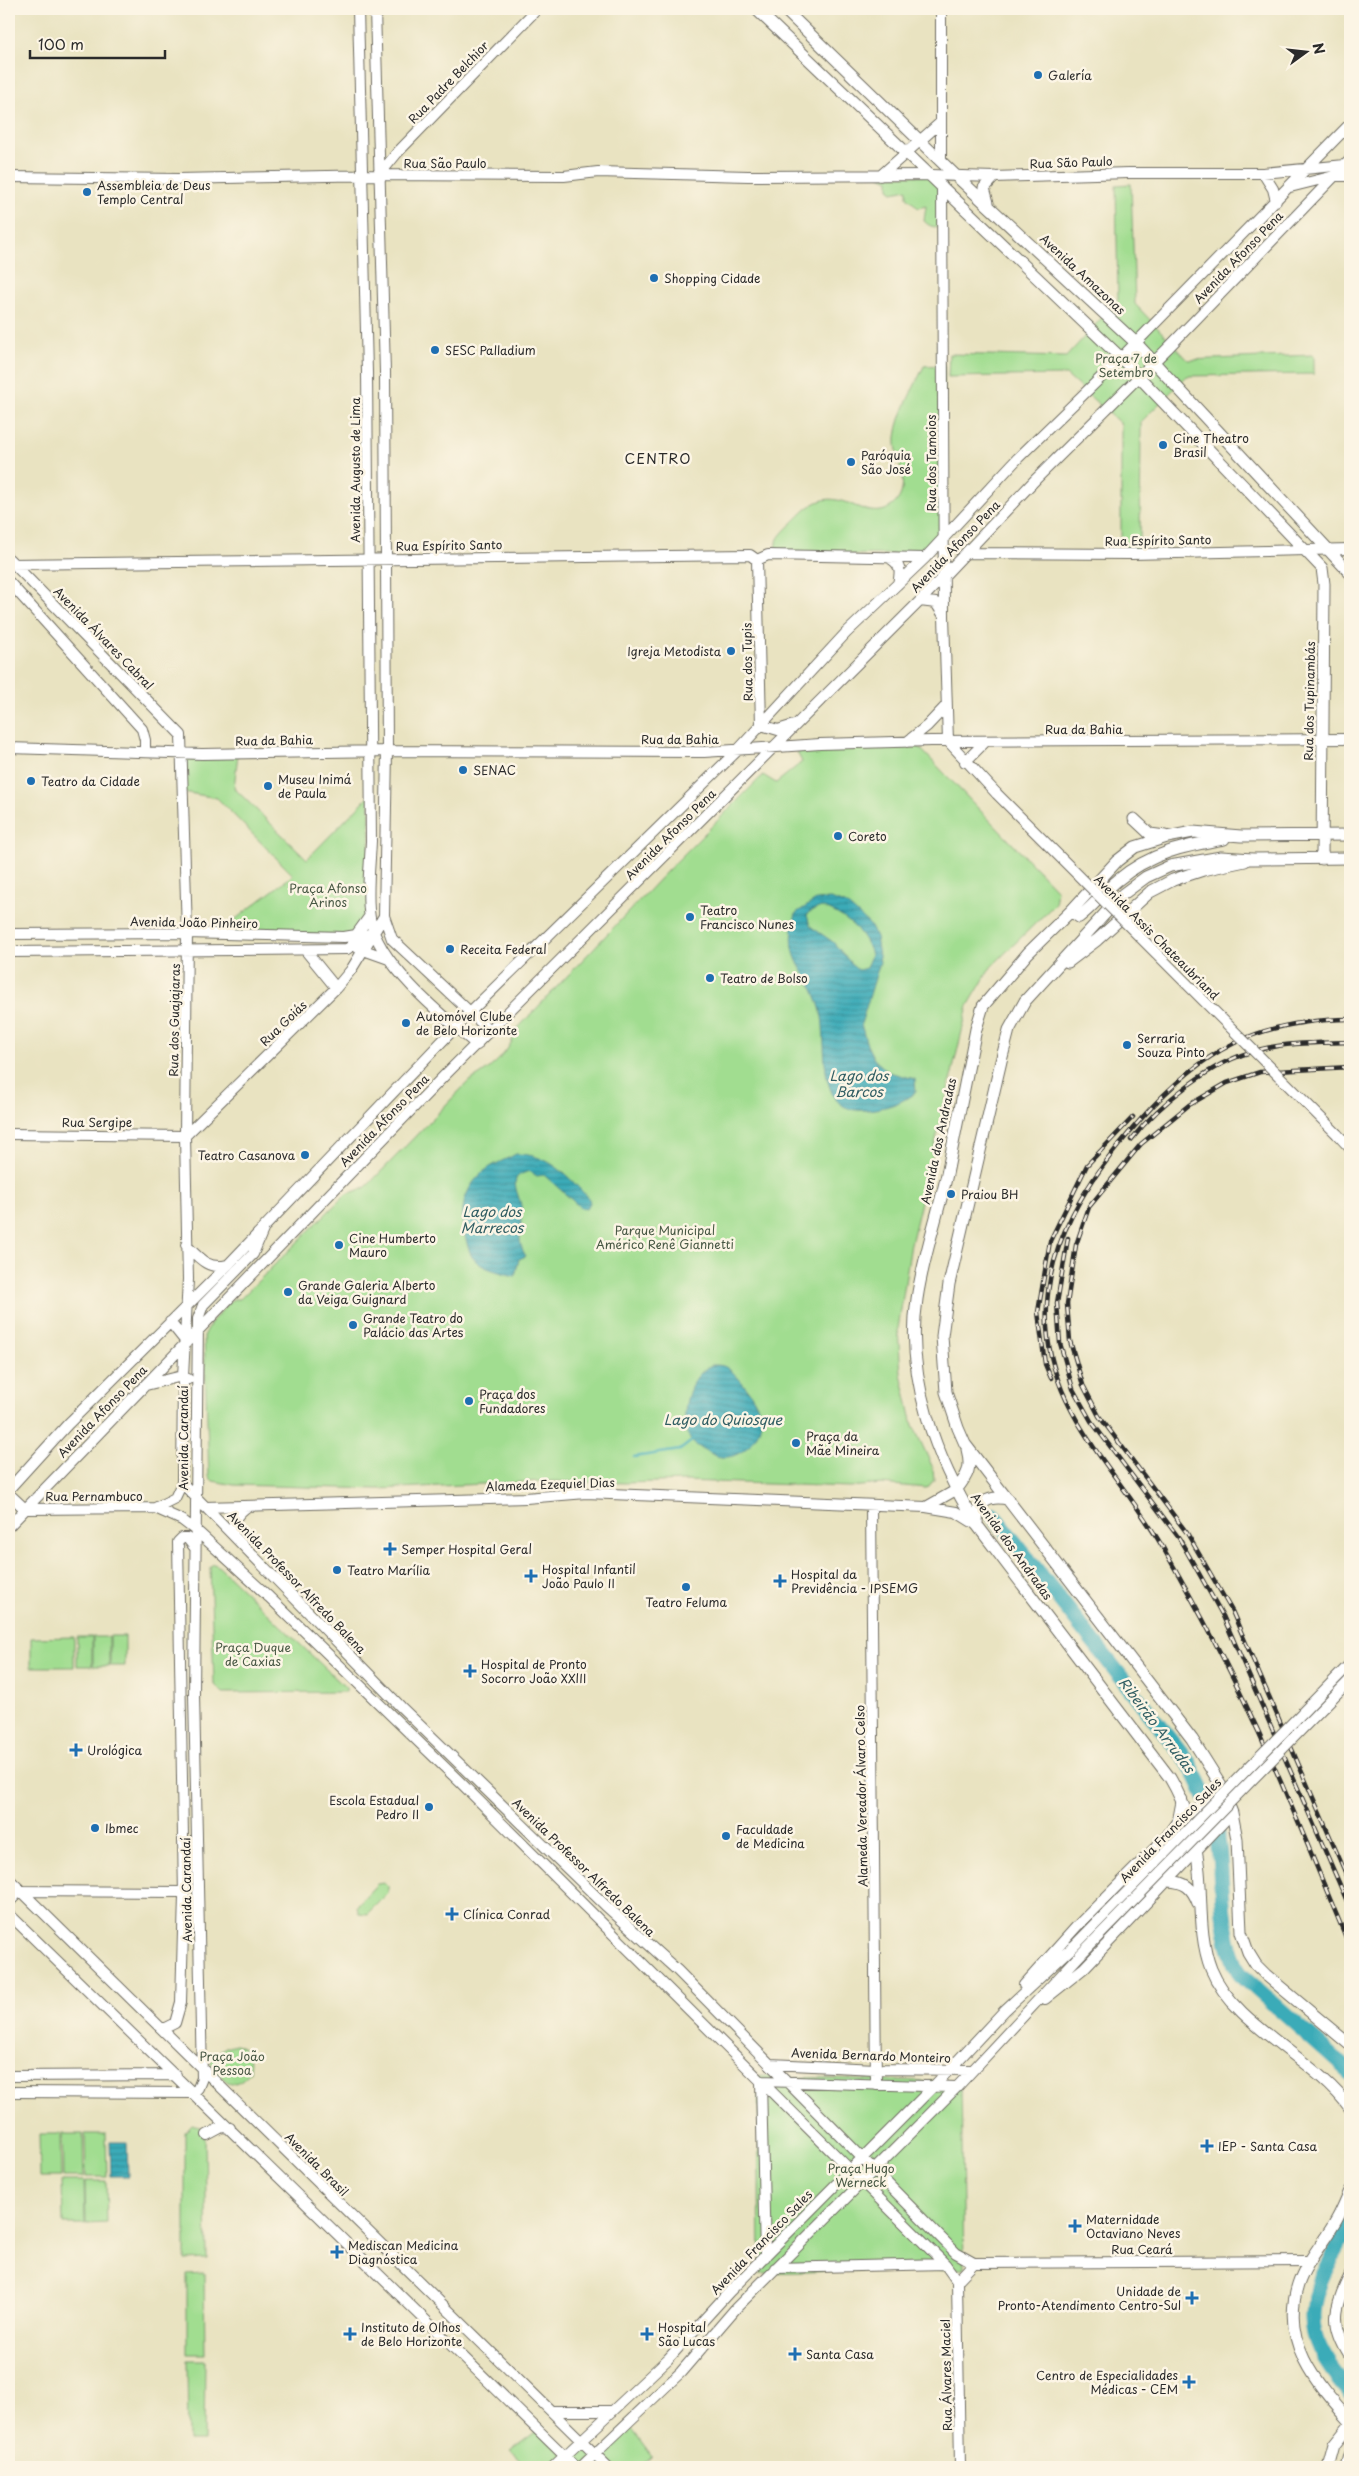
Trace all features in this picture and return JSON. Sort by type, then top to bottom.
[{"type":"main road","points":[[756,9],[1122,358],[1305,550]]},
{"type":"main road","name":"Avenida Amazonas","points":[[784,9],[955,176],[1136,343],[1350,573]]},
{"type":"main road","points":[[988,205],[984,188],[994,177]]},
{"type":"main road","name":"Rua dos Tupinambás","points":[[1305,550],[1322,568],[1324,576],[1322,859]]},
{"type":"main road","points":[[1134,819],[1150,834],[1167,836]]},
{"type":"main road","name":"Avenida dos Andradas","points":[[1075,914],[1117,861],[1135,847],[1167,836],[1192,832],[1241,836],[1350,835]]},
{"type":"main road","name":"Avenida dos Andradas","points":[[1241,836],[1173,849],[1155,856],[1116,881],[1028,952],[983,1006],[976,1029],[947,1174],[917,1299],[915,1325],[918,1375],[936,1442],[956,1490],[977,1525],[1164,1770],[1193,1814],[1199,1846],[1203,1940],[1211,1968],[1219,1985],[1248,2016],[1324,2080],[1350,2108]]},
{"type":"main road","name":"Avenida dos Andradas","points":[[1350,858],[1253,859],[1221,856],[1170,866],[1146,877],[1123,894],[1025,1001],[1009,1030],[949,1284],[942,1336],[946,1392],[965,1444],[1192,1739],[1217,1789],[1229,1815],[1240,1880],[1242,1932],[1248,1952],[1266,1975],[1350,2045]]},
{"type":"main road","name":"Avenida dos Andradas","points":[[1044,980],[1097,940],[1109,927],[1150,892],[1173,880],[1203,870],[1253,859]]},
{"type":"main road","points":[[1075,914],[1087,922],[1096,922],[1109,927]]},
{"type":"main road","points":[[956,1490],[970,1471],[971,1463],[965,1444]]},
{"type":"main road","points":[[977,1525],[977,1512],[985,1501],[996,1497],[1008,1499]]},
{"type":"main road","points":[[1193,1814],[1217,1789]]},
{"type":"main road","points":[[1168,1881],[1178,1881],[1190,1887],[1201,1914]]},
{"type":"main road","points":[[1328,2467],[1334,2445],[1350,2423],[1325,2393],[1307,2366],[1297,2346],[1293,2311],[1298,2284],[1337,2219],[1350,2191]]},
{"type":"main road","points":[[1350,2276],[1337,2306],[1335,2319],[1337,2332],[1350,2355]]},
{"type":"main road","points":[[1347,2467],[1350,2454]]},
{"type":"street","name":"Avenida Augusto de Lima","points":[[358,9],[367,381],[370,751],[369,917],[374,931]]},
{"type":"street","points":[[376,9],[385,372],[387,751],[384,916],[392,939],[490,1030]]},
{"type":"street","points":[[941,9],[941,161]]},
{"type":"street","name":"Rua Padre Belchior","points":[[379,175],[532,11]]},
{"type":"street","points":[[880,176],[940,123]]},
{"type":"street","name":"Avenida Afonso Pena","points":[[9,1489],[68,1424],[228,1264],[470,1012],[738,750],[846,633],[925,558],[944,535],[1018,458],[1122,358],[1350,124]]},
{"type":"street","name":"Rua São Paulo","points":[[9,178],[178,179],[363,177],[379,175],[564,176],[598,172],[748,176],[930,175],[994,177],[1129,173],[1263,173],[1305,170],[1348,163]]},
{"type":"street","name":"Avenida Afonso Pena","points":[[9,1526],[197,1329],[490,1030],[920,601],[1036,479],[1348,163]]},
{"type":"street","points":[[1263,173],[1273,189],[1276,201]]},
{"type":"street","points":[[1289,188],[1334,176],[1350,176]]},
{"type":"street","name":"Rua dos Tamoios","points":[[942,186],[944,616],[948,741]]},
{"type":"street","name":"Rua Espírito Santo","points":[[966,553],[1131,554],[1350,549]]},
{"type":"street","name":"Rua Espírito Santo","points":[[10,562],[750,555],[757,560],[768,555],[925,558]]},
{"type":"street","points":[[887,557],[896,562],[900,568],[898,584]]},
{"type":"street","name":"Rua dos Tupis","points":[[757,560],[761,725]]},
{"type":"street","name":"Avenida Álvares Cabral","points":[[10,562],[181,736]]},
{"type":"street","points":[[9,582],[142,729],[145,751]]},
{"type":"street","points":[[920,601],[936,603],[944,616]]},
{"type":"street","points":[[907,742],[927,726],[946,706]]},
{"type":"street","points":[[761,725],[778,730],[798,723]]},
{"type":"street","points":[[787,734],[796,746]]},
{"type":"street","name":"Rua dos Guajajaras","points":[[181,736],[187,933],[185,1136],[188,1304]]},
{"type":"street","name":"Rua da Bahia","points":[[9,748],[181,753],[738,750],[796,746],[948,741],[1350,740]]},
{"type":"street","name":"Avenida Assis Chateaubriand","points":[[948,741],[996,794],[1350,1148]]},
{"type":"street","points":[[965,762],[985,742]]},
{"type":"street","name":"Rua Goiás","points":[[185,1136],[336,988],[351,970],[384,916]]},
{"type":"street","name":"Avenida João Pinheiro","points":[[9,934],[187,933],[344,938],[356,935],[369,917]]},
{"type":"street","points":[[9,952],[306,951],[347,949],[374,931],[390,960],[415,990],[477,1045]]},
{"type":"street","points":[[352,947],[390,960]]},
{"type":"street","points":[[306,951],[336,988]]},
{"type":"street","name":"Rua Sergipe","points":[[9,1134],[185,1136]]},
{"type":"street","points":[[197,1329],[203,1305],[253,1254],[267,1222]]},
{"type":"street","points":[[186,1245],[204,1264],[218,1267],[228,1264]]},
{"type":"street","name":"Avenida Carandaí","points":[[182,1483],[183,1377],[188,1304]]},
{"type":"street","points":[[170,1322],[186,1342]]},
{"type":"street","name":"Avenida Carandaí","points":[[197,1329],[194,1702],[198,1907],[204,2069]]},
{"type":"street","points":[[145,1385],[183,1377],[191,1380],[196,1388]]},
{"type":"street","points":[[155,1508],[175,1498],[182,1483]]},
{"type":"street","name":"Avenida Professor Alfredo Balena","points":[[182,1483],[205,1508],[233,1533],[401,1707],[605,1905],[678,1971],[956,2253],[974,2263]]},
{"type":"street","points":[[926,1507],[956,1490]]},
{"type":"street","name":"Alameda Ezequiel Dias","points":[[205,1508],[526,1498],[586,1493],[926,1507],[956,1512],[977,1525]]},
{"type":"street","points":[[9,1494],[25,1509]]},
{"type":"street","points":[[233,1533],[233,1524],[237,1513],[248,1506]]},
{"type":"street","name":"Alameda Vereador Álvaro Celso","points":[[871,1506],[876,2085]]},
{"type":"street","name":"Rua Pernambuco","points":[[25,1509],[155,1508],[182,1520]]},
{"type":"street","name":"Avenida Professor Alfredo Balena","points":[[182,1520],[270,1597],[523,1844],[945,2264],[957,2282]]},
{"type":"street","name":"Avenida Carandaí","points":[[163,2029],[175,2023],[181,2002],[184,1892],[182,1714],[177,1702],[178,1542],[182,1538],[187,1538],[195,1548]]},
{"type":"street","name":"Avenida Francisco Sales","points":[[581,2467],[681,2372],[736,2308],[872,2169],[957,2087],[1024,2015],[1079,1949],[1350,1664]]},
{"type":"street","name":"Avenida Francisco Sales","points":[[1005,2010],[1079,1949],[1350,1680]]},
{"type":"street","points":[[177,1702],[194,1702]]},
{"type":"street","points":[[392,1717],[401,1707]]},
{"type":"street","name":"Avenida Francisco Sales","points":[[553,2467],[668,2359],[849,2169],[934,2086],[1005,2010],[1033,1973],[1110,1891],[1176,1826],[1182,1799]]},
{"type":"street","name":"Avenida Francisco Sales","points":[[1024,2015],[1071,1979],[1168,1881],[1229,1815]]},
{"type":"street","points":[[1131,1871],[1129,1879],[1131,1888],[1136,1894],[1144,1898],[1152,1897]]},
{"type":"street","name":"Avenida Brasil","points":[[9,1879],[608,2467]]},
{"type":"street","points":[[9,1891],[184,1892],[198,1907]]},
{"type":"street","points":[[9,1902],[20,1891]]},
{"type":"street","points":[[1110,1891],[1126,1896],[1132,1902],[1136,1914]]},
{"type":"street","points":[[11,1919],[230,2128],[576,2467]]},
{"type":"street","name":"Avenida Bernardo Monteiro","points":[[770,2064],[876,2069],[971,2070]]},
{"type":"street","points":[[9,2092],[193,2093],[198,2088],[204,2069]]},
{"type":"street","points":[[9,2076],[176,2076]]},
{"type":"street","points":[[956,2253],[945,2264],[775,2268],[765,2258],[761,2081],[957,2087]]},
{"type":"street","points":[[819,2116],[807,2095],[808,2090],[812,2086],[823,2082]]},
{"type":"street","points":[[208,2135],[222,2126],[230,2128]]},
{"type":"street","name":"Rua Ceará","points":[[974,2263],[1311,2261]]},
{"type":"street","points":[[957,2282],[974,2263]]},
{"type":"street","name":"Rua Álvares Maciel","points":[[957,2282],[960,2467]]},
{"type":"street","points":[[668,2359],[681,2372]]},
{"type":"street","points":[[552,2411],[613,2411]]},
{"type":"green space","points":[[930,175],[942,186],[941,226],[938,227],[931,226],[924,221],[926,206],[918,208],[907,197],[907,189],[893,192],[889,189],[889,180],[880,176]]},
{"type":"green space","name":"Praça 7 de Setembro","points":[[1131,184],[1135,304],[1188,360],[1314,355],[1314,374],[1187,376],[1141,422],[1140,549],[1121,549],[1121,424],[1066,375],[948,377],[949,354],[1066,357],[1118,300],[1116,185]]},
{"type":"green space","points":[[944,365],[944,535],[928,554],[779,555],[775,549],[781,534],[809,507],[820,501],[838,500],[864,509],[881,511],[889,508],[897,501],[903,484],[896,446],[900,418],[924,366]]},
{"type":"green space","name":"Parque Municipal Américo Renê Giannetti","points":[[919,747],[1057,890],[1055,904],[991,967],[968,1006],[911,1244],[898,1329],[901,1374],[913,1425],[933,1468],[934,1480],[927,1488],[881,1484],[850,1487],[685,1481],[626,1483],[545,1481],[378,1489],[234,1485],[213,1481],[209,1477],[204,1336],[212,1321],[233,1299],[240,1299],[345,1195],[366,1187],[469,1081],[484,1072],[498,1060],[509,1046],[516,1030],[668,870],[763,775],[776,783],[802,762],[797,752],[800,751]]},
{"type":"green space","name":"Praça Afonso Arinos","points":[[181,753],[238,754],[234,788],[307,859],[370,795],[369,906],[356,935],[216,934],[293,875],[217,798],[183,792]]},
{"type":"green space","name":"Praça Duque de Caxias","points":[[213,1564],[217,1565],[346,1688],[346,1692],[223,1693],[214,1684],[210,1567]]},
{"type":"green space","points":[[110,1636],[125,1636],[125,1666],[110,1666]]},
{"type":"green space","points":[[74,1637],[74,1667],[31,1667],[31,1638]]},
{"type":"green space","points":[[77,1637],[92,1637],[92,1666],[77,1666]]},
{"type":"green space","points":[[93,1637],[109,1637],[109,1666],[93,1666]]},
{"type":"green space","points":[[385,1883],[388,1886],[388,1893],[367,1914],[359,1913],[357,1906],[359,1903],[377,1884]]},
{"type":"green space","name":"Praça João Pessoa","points":[[236,2044],[244,2049],[248,2055],[250,2072],[243,2079],[232,2083],[223,2079],[210,2063],[220,2050]]},
{"type":"green space","name":"Praça Hugo Werneck","points":[[758,2076],[961,2082],[964,2268],[760,2273]]},
{"type":"green space","points":[[192,2125],[203,2128],[205,2136],[207,2259],[185,2260],[185,2132]]},
{"type":"green space","points":[[39,2134],[60,2134],[61,2177],[40,2177]]},
{"type":"green space","points":[[62,2134],[83,2134],[84,2177],[63,2177]]},
{"type":"green space","points":[[85,2134],[106,2134],[107,2177],[86,2177]]},
{"type":"green space","points":[[62,2181],[84,2181],[85,2224],[63,2224]]},
{"type":"green space","points":[[85,2181],[106,2181],[107,2223],[86,2224]]},
{"type":"green space","points":[[204,2273],[205,2354],[187,2354],[187,2274]]},
{"type":"green space","points":[[187,2360],[205,2360],[204,2441],[188,2441]]},
{"type":"green space","points":[[631,2428],[652,2456],[640,2467],[528,2467],[511,2451],[539,2430],[565,2456],[582,2443],[598,2460]]},
{"type":"water","name":"Lago dos Barcos","points":[[831,899],[849,906],[870,925],[876,937],[880,962],[861,1024],[867,1045],[874,1059],[888,1072],[915,1079],[916,1092],[893,1105],[867,1110],[849,1109],[837,1101],[830,1089],[826,1073],[823,1022],[820,1008],[815,993],[798,964],[792,944],[796,913],[816,900]],"holes":[[[821,907],[845,919],[864,939],[871,955],[866,968],[859,970],[855,968],[833,942],[810,926],[807,915],[809,912]]]},
{"type":"water","name":"Lago dos Marrecos","points":[[516,1154],[528,1155],[549,1162],[581,1190],[590,1203],[586,1209],[581,1208],[544,1175],[537,1176],[529,1171],[518,1176],[515,1185],[522,1213],[520,1238],[522,1250],[526,1256],[519,1259],[515,1276],[487,1268],[473,1258],[463,1226],[463,1209],[467,1193],[477,1178],[490,1167]]},
{"type":"water","name":"Lago do Quiosque","points":[[712,1365],[720,1365],[732,1371],[748,1390],[760,1412],[760,1427],[751,1443],[745,1450],[729,1457],[720,1457],[696,1445],[690,1439],[685,1420],[685,1409],[691,1387],[704,1370]]},
{"type":"water","points":[[110,2142],[127,2142],[128,2176],[111,2176]]},
{"type":"waterway","points":[[634,1457],[680,1450],[693,1440]]},
{"type":"waterway","name":"Ribeirão Arrudas","points":[[993,1515],[1189,1763],[1204,1794],[1215,1828],[1219,1850],[1226,1930],[1229,1945],[1240,1974],[1350,2072]]},
{"type":"waterway","name":"Ribeirão Arrudas","points":[[1350,2225],[1325,2271],[1317,2291],[1313,2309],[1313,2327],[1319,2347],[1331,2368],[1350,2391]]},
{"type":"railway","points":[[1350,1019],[1287,1025],[1259,1033],[1209,1057],[1186,1074],[1122,1141],[1087,1189],[1061,1241],[1052,1268],[1047,1297],[1047,1327],[1052,1360],[1062,1390],[1076,1419],[1093,1446],[1149,1525],[1178,1573],[1211,1635],[1278,1776],[1350,1947]]},
{"type":"railway","points":[[1131,1140],[1172,1098],[1188,1085],[1223,1064],[1258,1050],[1281,1046],[1304,1043],[1350,1042]]},
{"type":"railway","points":[[1350,1067],[1260,1072],[1227,1083],[1189,1105],[1141,1144],[1089,1207],[1076,1245],[1067,1304],[1070,1341],[1083,1385],[1099,1416],[1187,1533],[1232,1611],[1350,1883]]},
{"type":"railway","points":[[1051,1378],[1045,1364],[1038,1312],[1050,1241],[1087,1165],[1133,1117]]},
{"type":"railway","points":[[1068,1238],[1057,1303],[1060,1343],[1073,1389],[1091,1421],[1179,1538],[1223,1616],[1350,1908]]},
{"type":"place","name":"Galería","points":[[1038,75]]},
{"type":"place","name":"Assembleia de Deus Templo Central","points":[[87,192]]},
{"type":"place","name":"Shopping Cidade","points":[[654,278]]},
{"type":"place","name":"SESC Palladium","points":[[435,350]]},
{"type":"place","name":"Cine Theatro Brasil","points":[[1163,445]]},
{"type":"place","name":"Paróquia São José","points":[[851,462]]},
{"type":"place","name":"Igreja Metodista","points":[[731,651]]},
{"type":"place","name":"SENAC","points":[[463,770]]},
{"type":"place","name":"Teatro da Cidade","points":[[31,781]]},
{"type":"place","name":"Museu Inimá de Paula","points":[[268,786]]},
{"type":"place","name":"Coreto","points":[[838,836]]},
{"type":"place","name":"Teatro Francisco Nunes","points":[[690,917]]},
{"type":"place","name":"Receita Federal","points":[[450,949]]},
{"type":"place","name":"Teatro de Bolso","points":[[710,978]]},
{"type":"place","name":"Automóvel Clube de Belo Horizonte","points":[[406,1023]]},
{"type":"place","name":"Serraria Souza Pinto","points":[[1127,1045]]},
{"type":"place","name":"Teatro Casanova","points":[[305,1155]]},
{"type":"place","name":"Praiou BH","points":[[951,1194]]},
{"type":"place","name":"Cine Humberto Mauro","points":[[339,1245]]},
{"type":"place","name":"Grande Galeria Alberto da Veiga Guignard","points":[[288,1292]]},
{"type":"place","name":"Grande Teatro do Palácio das Artes","points":[[353,1325]]},
{"type":"place","name":"Praça dos Fundadores","points":[[469,1401]]},
{"type":"place","name":"Praça da Mãe Mineira","points":[[796,1443]]},
{"type":"place","name":"Semper Hospital Geral","points":[[390,1549]]},
{"type":"place","name":"Teatro Marília","points":[[337,1570]]},
{"type":"place","name":"Hospital Infantil João Paulo II","points":[[531,1576]]},
{"type":"place","name":"Hospital da Previdência - IPSEMG","points":[[780,1581]]},
{"type":"place","name":"Teatro Feluma","points":[[686,1587]]},
{"type":"place","name":"Hospital de Pronto Socorro João XXIII","points":[[470,1671]]},
{"type":"place","name":"Urológica","points":[[76,1750]]},
{"type":"place","name":"Escola Estadual Pedro II","points":[[429,1807]]},
{"type":"place","name":"Ibmec","points":[[95,1828]]},
{"type":"place","name":"Faculdade de Medicina","points":[[726,1836]]},
{"type":"place","name":"Clínica Conrad","points":[[452,1914]]},
{"type":"place","name":"IEP - Santa Casa","points":[[1207,2146]]},
{"type":"place","name":"Maternidade Octaviano Neves","points":[[1075,2226]]},
{"type":"place","name":"Mediscan Medicina Diagnóstica","points":[[337,2252]]},
{"type":"place","name":"Unidade de Pronto-Atendimento Centro-Sul","points":[[1192,2298]]},
{"type":"place","name":"Instituto de Olhos de Belo Horizonte","points":[[350,2334]]},
{"type":"place","name":"Hospital São Lucas","points":[[647,2334]]},
{"type":"place","name":"Santa Casa","points":[[795,2354]]},
{"type":"place","name":"Centro de Especialidades Médicas - CEM","points":[[1189,2382]]},
{"type":"district","name":"CENTRO","points":[[658,458]]}]
